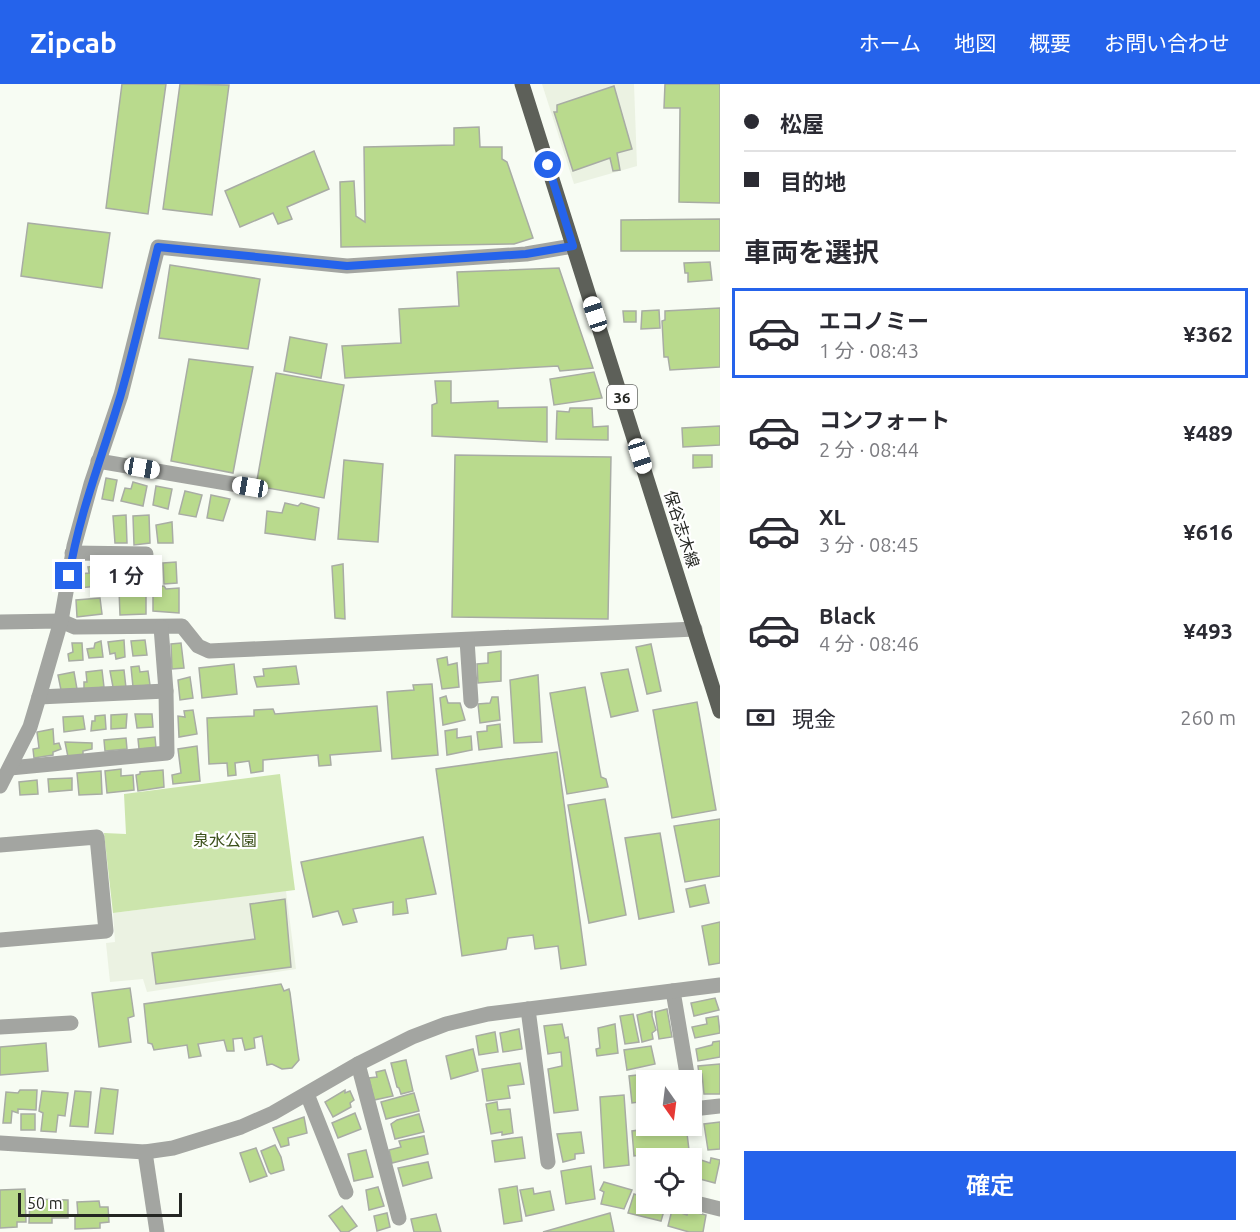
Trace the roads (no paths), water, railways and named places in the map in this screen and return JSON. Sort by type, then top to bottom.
[{"type":"main road","name":"保谷志木線","points":[[522,84],[720,711]]},
{"type":"street","points":[[0,786],[30,727],[39,697],[61,621],[72,553],[98,461],[121,395],[158,247],[347,266],[526,254],[573,246]]},
{"type":"street","points":[[98,461],[250,487]]},
{"type":"street","points":[[72,553],[146,554]]},
{"type":"street","points":[[0,622],[61,621],[75,627],[182,626],[198,646],[209,651],[695,629]]},
{"type":"street","points":[[10,768],[167,753],[166,691],[161,627]]},
{"type":"street","points":[[467,640],[471,701]]},
{"type":"street","points":[[39,697],[166,691]]},
{"type":"street","points":[[0,845],[97,837],[106,931],[0,940]]},
{"type":"street","points":[[0,1143],[145,1152],[190,1144],[241,1128],[273,1113],[412,1036],[446,1024],[489,1014],[720,985]]},
{"type":"street","points":[[673,991],[686,1070]]},
{"type":"street","points":[[528,1009],[548,1162]]},
{"type":"street","points":[[0,1027],[71,1023]]},
{"type":"street","points":[[358,1064],[399,1218]]},
{"type":"street","points":[[307,1094],[346,1192]]},
{"type":"street","points":[[702,1108],[720,1106]]},
{"type":"street","points":[[145,1152],[158,1232]]},
{"type":"street","points":[[702,1204],[720,1209]]},
{"type":"park label","name":"泉水公園","points":[[225,840]]}]
